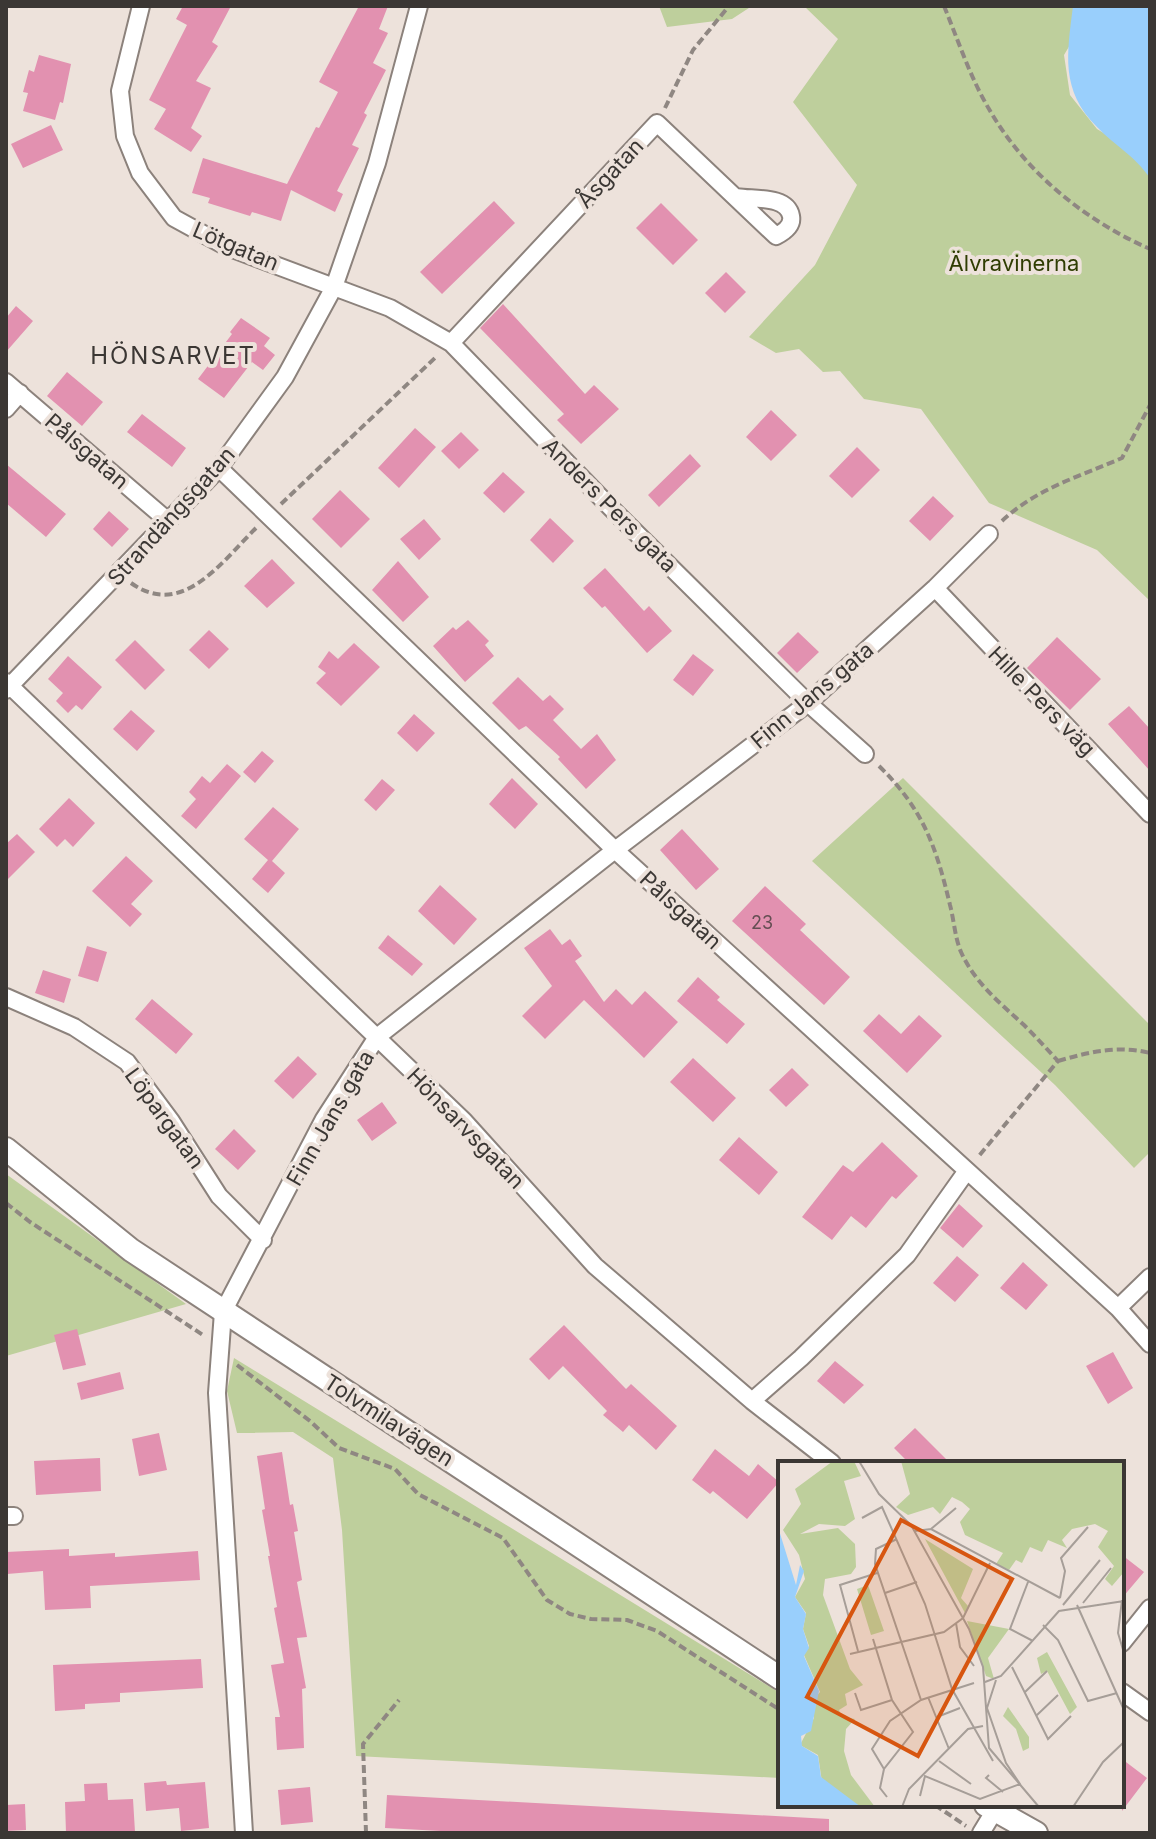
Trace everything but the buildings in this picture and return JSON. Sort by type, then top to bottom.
[{"type":"street","name":"Lötgatan","points":[[141,6],[120,91],[125,136],[140,173],[174,218],[227,247],[334,287]]},
{"type":"street","name":"Strandängsgatan","points":[[8,686],[219,468],[285,377],[334,287],[377,163],[419,6]]},
{"type":"street","name":"Åsgatan","points":[[451,343],[657,123],[776,236],[786,231],[791,215],[786,205],[774,200],[737,197]]},
{"type":"street","name":"Anders Pers gata","points":[[334,287],[390,308],[451,343],[808,703],[865,754]]},
{"type":"street","name":"Pålsgatan","points":[[6,382],[168,521]]},
{"type":"street","points":[[6,409],[20,393]]},
{"type":"street","name":"Pålsgatan","points":[[219,468],[615,850],[1118,1308],[1150,1344]]},
{"type":"street","name":"Finn Jans gata","points":[[244,1833],[217,1393],[223,1312],[324,1119],[377,1037],[808,703],[935,588],[989,534]]},
{"type":"street","name":"Hille Pers väg","points":[[935,588],[1150,814]]},
{"type":"street","name":"Hönsarvsgatan","points":[[8,686],[464,1121],[595,1266],[752,1401],[829,1461]]},
{"type":"street","name":"Löpargatan","points":[[6,997],[74,1027],[127,1062],[171,1121],[219,1196],[263,1240]]},
{"type":"street","name":"Tolvmilavägen","points":[[6,1149],[131,1250],[778,1677]]},
{"type":"street","points":[[752,1401],[907,1255],[966,1172]]},
{"type":"street","points":[[1118,1308],[1150,1277]]},
{"type":"street","points":[[1124,1640],[1150,1608]]},
{"type":"street","points":[[1124,1693],[1150,1712]]},
{"type":"street","points":[[978,1833],[991,1808],[1036,1833]]},
{"type":"path","points":[[657,123],[693,50],[729,6]]},
{"type":"path","points":[[944,6],[988,108],[1026,163],[1071,202],[1123,237],[1150,249]]},
{"type":"path","points":[[119,574],[143,591],[159,596],[180,594],[203,580],[451,343]]},
{"type":"path","points":[[989,534],[1018,506],[1058,482],[1122,458],[1150,405]]},
{"type":"path","points":[[865,754],[903,790],[924,822],[942,872],[959,949],[970,970],[987,992],[1058,1061]]},
{"type":"path","points":[[966,1172],[1058,1061],[1087,1052],[1117,1048],[1150,1053]]},
{"type":"path","points":[[6,1203],[93,1264],[197,1329],[339,1448],[395,1469],[418,1494],[503,1538],[547,1600],[570,1614],[591,1619],[627,1620],[657,1631],[778,1709]]},
{"type":"path","points":[[366,1833],[363,1744],[399,1700]]},
{"type":"path","points":[[938,1807],[978,1833]]},
{"type":"green space","points":[[659,6],[752,6],[732,19],[667,27]]},
{"type":"green space","name":"Älvravinerna","points":[[804,6],[1087,6],[1086,18],[1064,55],[1070,95],[1097,129],[1133,151],[1150,172],[1150,601],[1097,550],[989,503],[921,409],[864,399],[840,371],[823,372],[799,349],[776,353],[749,337],[815,265],[857,185],[793,102],[838,39]]},
{"type":"green space","points":[[903,778],[1150,1025],[1150,1152],[1134,1168],[1055,1085],[812,861]]},
{"type":"green space","points":[[6,1174],[186,1304],[6,1356]]},
{"type":"green space","points":[[234,1358],[778,1692],[778,1778],[356,1756],[342,1530],[333,1458],[293,1432],[237,1433],[227,1391]]},
{"type":"water","points":[[1073,6],[1150,6],[1150,178],[1097,127],[1077,99],[1068,56]]},
{"type":"district","name":"HÖNSARVET","points":[[173,355]]}]
